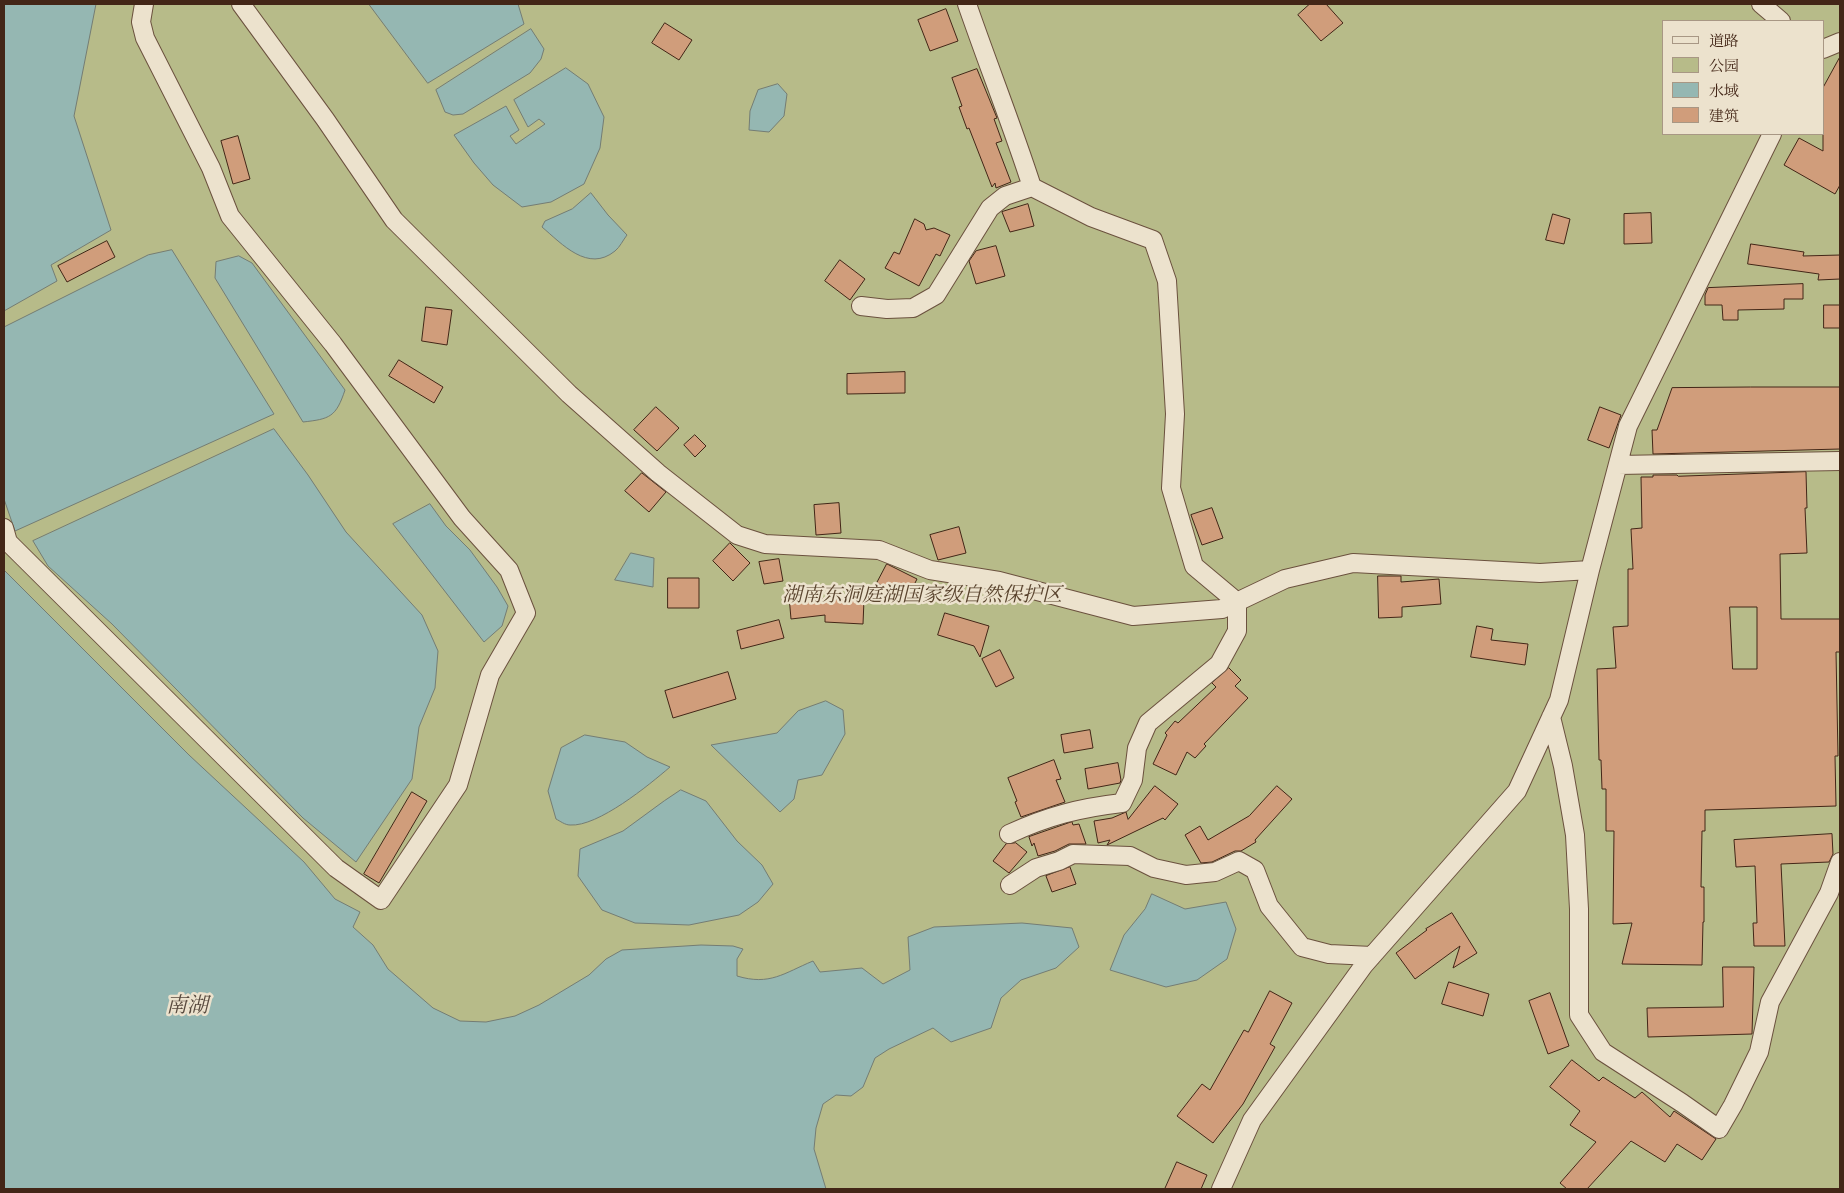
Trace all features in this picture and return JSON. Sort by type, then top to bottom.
[{"type":"street","points":[[4,528],[8,542],[336,868],[381,900],[458,785],[490,675],[526,613],[509,570],[462,518],[333,344],[230,216],[210,168],[145,38],[141,22],[144,4]]},
{"type":"street","points":[[241,4],[325,119],[394,220],[569,394],[658,473],[736,535],[765,544],[879,550],[930,570],[999,581],[1133,616],[1222,609],[1285,578],[1353,563],[1540,573],[1590,570]]},
{"type":"street","points":[[967,4],[993,78],[1014,130],[1032,187]]},
{"type":"street","points":[[1761,4],[1780,20]]},
{"type":"street","points":[[1824,49],[1840,42]]},
{"type":"street","points":[[1224,1187],[1252,1120],[1372,956],[1517,792],[1559,700],[1590,570],[1628,426],[1772,135]]},
{"type":"street","points":[[861,306],[886,309],[913,308],[936,295],[990,208],[1005,196],[1032,187],[1091,217],[1153,240],[1167,281],[1175,414],[1171,488],[1194,566],[1237,602]]},
{"type":"street","points":[[1618,465],[1840,461]]},
{"type":"street","points":[[1009,834],[1059,814],[1086,808],[1122,804],[1133,780],[1137,748],[1148,723],[1219,664],[1237,631],[1237,602]]},
{"type":"street","points":[[1552,717],[1575,835],[1579,909],[1579,1015],[1603,1052],[1719,1129],[1759,1052],[1770,1002],[1829,893],[1840,862]]},
{"type":"street","points":[[1010,885],[1036,868],[1059,861],[1073,854],[1130,856],[1154,868],[1186,875],[1215,872],[1239,861],[1255,870],[1270,906],[1302,947],[1329,954],[1372,956]]},
{"type":"green space","name":"湖南东洞庭湖国家级自然保护区","points":[[4,4],[1840,4],[1840,1189],[4,1189]]},
{"type":"water","points":[[4,4],[96,4],[74,116],[111,230],[51,265],[57,281],[4,311]]},
{"type":"water","points":[[369,4],[518,4],[524,24],[428,83]]},
{"type":"water","points":[[531,29],[544,49],[541,59],[530,73],[463,114],[453,115],[445,112],[436,90]]},
{"type":"water","points":[[566,68],[588,84],[604,117],[600,148],[584,184],[551,202],[522,207],[493,185],[454,135],[506,106],[519,130],[510,136],[516,144],[545,124],[539,119],[528,127],[514,100]]},
{"type":"water","points":[[778,84],[787,94],[784,116],[769,132],[749,130],[750,111],[758,90]]},
{"type":"water","points":[[591,193],[627,235],[615,251],[605,257],[595,259],[585,258],[576,254],[542,227],[545,221],[572,209]]},
{"type":"water","points":[[172,250],[274,414],[15,531],[4,499],[4,327],[148,255]]},
{"type":"water","points":[[239,256],[252,263],[345,390],[335,411],[326,418],[303,422],[215,278],[216,262]]},
{"type":"water","points":[[274,429],[308,475],[346,532],[422,615],[438,651],[435,688],[419,727],[412,779],[356,862],[303,818],[112,624],[48,566],[33,541]]},
{"type":"water","points":[[430,504],[446,526],[470,550],[497,587],[508,606],[502,626],[484,642],[393,524]]},
{"type":"water","points":[[631,553],[654,558],[653,587],[615,580]]},
{"type":"water","name":"南湖","points":[[4,570],[189,755],[304,862],[335,899],[360,912],[353,927],[373,945],[388,969],[433,1008],[460,1021],[486,1022],[515,1016],[539,1005],[589,975],[606,959],[622,950],[701,945],[733,946],[743,949],[737,959],[737,976],[759,980],[768,979],[785,974],[813,961],[820,972],[862,968],[883,984],[910,970],[908,937],[934,927],[1022,923],[1072,928],[1079,947],[1056,968],[1021,980],[1001,998],[991,1028],[951,1042],[933,1028],[889,1049],[875,1058],[863,1087],[851,1096],[836,1095],[823,1104],[816,1128],[814,1149],[826,1189],[4,1189]]},
{"type":"water","points":[[826,701],[843,710],[845,734],[822,775],[798,780],[794,799],[780,812],[711,745],[777,733],[798,711]]},
{"type":"water","points":[[585,735],[625,742],[647,757],[670,767],[623,804],[581,824],[568,825],[556,819],[548,791],[561,748]]},
{"type":"water","points":[[681,790],[706,801],[737,841],[762,865],[773,884],[758,902],[739,915],[689,925],[635,923],[602,910],[578,876],[580,849],[623,831]]},
{"type":"water","points":[[1152,894],[1185,909],[1226,902],[1236,929],[1227,959],[1197,980],[1166,987],[1110,970],[1124,935],[1145,909]]},
{"type":"building","points":[[1310,4],[1326,4],[1343,23],[1321,41],[1298,15]]},
{"type":"building","points":[[946,9],[958,41],[930,51],[918,20]]},
{"type":"building","points":[[665,23],[692,40],[679,60],[652,43]]},
{"type":"building","points":[[1840,57],[1840,185],[1835,194],[1784,165],[1799,138],[1823,151],[1824,86]]},
{"type":"building","points":[[977,69],[997,118],[994,119],[1002,141],[996,143],[1011,182],[996,188],[995,183],[992,187],[969,128],[967,129],[959,107],[962,106],[952,78]]},
{"type":"building","points":[[238,136],[250,179],[233,184],[221,141]]},
{"type":"building","points":[[1028,204],[1034,226],[1010,232],[1002,212]]},
{"type":"building","points":[[1651,213],[1652,243],[1624,244],[1624,214]]},
{"type":"building","points":[[1553,214],[1570,219],[1564,244],[1546,240]]},
{"type":"building","points":[[915,219],[924,224],[926,230],[934,228],[950,235],[940,256],[936,254],[919,286],[885,268],[894,252],[899,254]]},
{"type":"building","points":[[107,241],[115,257],[67,282],[58,266]]},
{"type":"building","points":[[1751,244],[1804,252],[1803,256],[1840,255],[1840,279],[1818,280],[1819,274],[1748,264]]},
{"type":"building","points":[[996,246],[1005,276],[976,284],[969,261],[976,251]]},
{"type":"building","points":[[840,260],[865,279],[850,300],[825,281]]},
{"type":"building","points":[[1803,284],[1803,299],[1784,299],[1784,309],[1738,310],[1738,320],[1723,320],[1722,305],[1705,305],[1705,295],[1708,288]]},
{"type":"building","points":[[1824,305],[1840,305],[1840,328],[1824,328]]},
{"type":"building","points":[[426,307],[452,310],[447,345],[422,341]]},
{"type":"building","points":[[399,360],[443,387],[434,403],[389,376]]},
{"type":"building","points":[[905,372],[905,393],[847,394],[847,374]]},
{"type":"building","points":[[1840,387],[1840,449],[1653,454],[1652,430],[1657,430],[1672,388]]},
{"type":"building","points":[[656,407],[679,428],[657,451],[634,430]]},
{"type":"building","points":[[1600,407],[1621,415],[1609,448],[1588,440]]},
{"type":"building","points":[[695,435],[706,446],[695,457],[684,445]]},
{"type":"building","points":[[1806,472],[1807,553],[1780,554],[1781,619],[1840,619],[1840,652],[1836,652],[1838,756],[1835,756],[1836,806],[1705,810],[1705,831],[1702,831],[1701,887],[1704,887],[1704,922],[1702,965],[1622,964],[1632,923],[1613,924],[1614,831],[1606,831],[1606,789],[1602,789],[1601,760],[1599,760],[1597,669],[1616,668],[1613,627],[1628,626],[1628,569],[1633,569],[1631,529],[1642,528],[1641,477],[1653,477],[1653,475]],"holes":[[[1730,607],[1757,607],[1757,669],[1733,669]]]},
{"type":"building","points":[[642,473],[666,492],[649,512],[625,491]]},
{"type":"building","points":[[839,503],[841,533],[816,535],[814,505]]},
{"type":"building","points":[[1212,508],[1223,538],[1202,545],[1191,515]]},
{"type":"building","points":[[959,527],[966,553],[938,560],[930,535]]},
{"type":"building","points":[[730,543],[750,563],[733,581],[713,561]]},
{"type":"building","points":[[779,559],[783,581],[764,584],[759,562]]},
{"type":"building","points":[[887,564],[917,579],[907,599],[877,583]]},
{"type":"building","points":[[1378,576],[1401,576],[1401,582],[1439,579],[1441,604],[1402,607],[1402,617],[1379,618]]},
{"type":"building","points":[[668,578],[699,578],[699,608],[668,608]]},
{"type":"building","points":[[809,594],[809,598],[864,600],[863,624],[825,622],[825,615],[791,619],[789,596]]},
{"type":"building","points":[[945,613],[989,626],[980,657],[974,646],[938,635]]},
{"type":"building","points":[[779,620],[784,638],[741,649],[737,631]]},
{"type":"building","points":[[1477,626],[1493,629],[1491,640],[1528,644],[1525,665],[1471,657]]},
{"type":"building","points":[[1000,650],[1014,678],[996,687],[982,659]]},
{"type":"building","points":[[1229,668],[1241,680],[1235,686],[1248,698],[1204,744],[1206,746],[1195,758],[1187,752],[1176,775],[1153,764],[1167,735],[1165,733],[1175,721],[1178,723],[1216,687],[1212,683]]},
{"type":"building","points":[[728,672],[736,699],[673,718],[665,691]]},
{"type":"building","points":[[1090,730],[1093,748],[1064,753],[1061,735]]},
{"type":"building","points":[[1054,760],[1061,779],[1056,780],[1065,802],[1021,817],[1008,778]]},
{"type":"building","points":[[1118,763],[1120,783],[1088,789],[1085,769]]},
{"type":"building","points":[[1155,786],[1178,804],[1165,820],[1163,818],[1107,845],[1110,840],[1098,843],[1094,821],[1112,818],[1126,812],[1128,819]]},
{"type":"building","points":[[1277,786],[1292,799],[1255,840],[1256,842],[1241,851],[1235,851],[1212,862],[1201,863],[1185,835],[1200,826],[1208,840],[1249,816]]},
{"type":"building","points":[[412,792],[427,801],[379,883],[364,874]]},
{"type":"building","points":[[1072,822],[1073,825],[1079,824],[1086,844],[1069,844],[1038,856],[1034,843],[1032,846],[1029,837]]},
{"type":"building","points":[[1832,834],[1833,854],[1829,862],[1781,864],[1785,946],[1754,946],[1753,923],[1757,923],[1755,866],[1736,867],[1734,840]]},
{"type":"building","points":[[1016,843],[1027,852],[1009,873],[993,861],[1006,844]]},
{"type":"building","points":[[1070,867],[1076,884],[1052,892],[1046,876]]},
{"type":"building","points":[[1452,913],[1477,953],[1453,968],[1460,946],[1415,979],[1396,953],[1426,929]]},
{"type":"building","points":[[1723,967],[1754,967],[1752,1034],[1648,1037],[1647,1008],[1723,1007]]},
{"type":"building","points":[[1449,982],[1489,994],[1483,1016],[1442,1004]]},
{"type":"building","points":[[1270,991],[1292,1003],[1270,1044],[1275,1047],[1243,1104],[1213,1143],[1177,1116],[1202,1084],[1210,1090],[1244,1030],[1248,1032]]},
{"type":"building","points":[[1550,993],[1569,1046],[1548,1054],[1529,1001]]},
{"type":"building","points":[[1572,1060],[1599,1081],[1603,1077],[1635,1098],[1642,1092],[1670,1117],[1674,1111],[1716,1139],[1702,1160],[1677,1144],[1665,1162],[1631,1141],[1587,1189],[1567,1189],[1560,1183],[1596,1142],[1570,1125],[1580,1111],[1550,1087]]},
{"type":"building","points":[[1177,1162],[1207,1175],[1201,1189],[1165,1189]]}]
